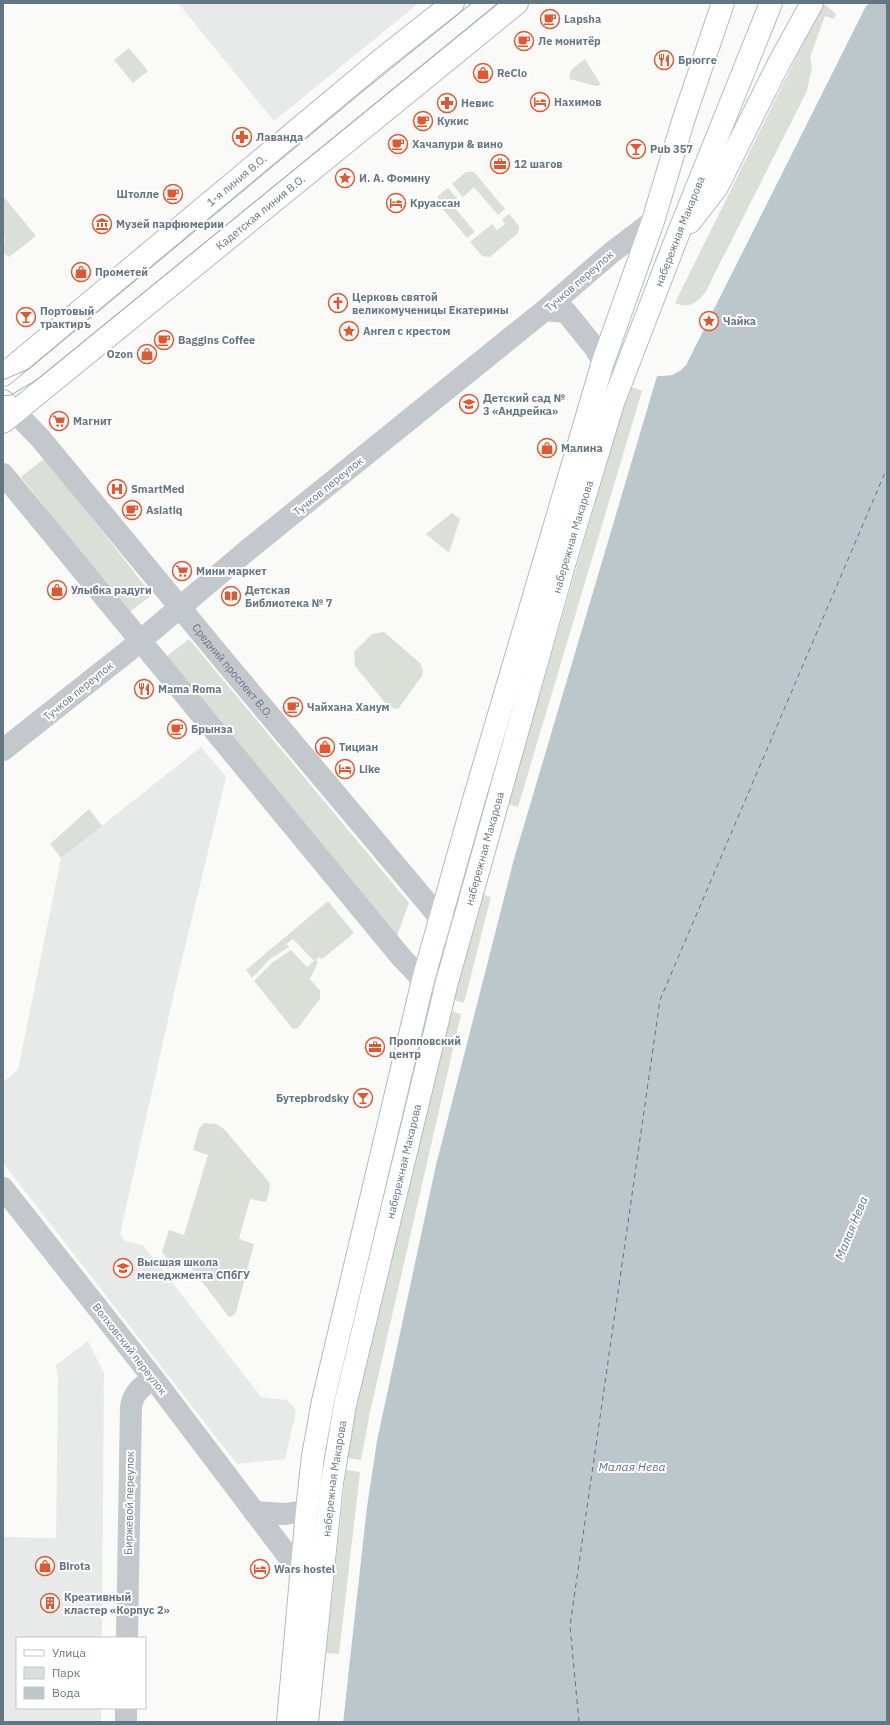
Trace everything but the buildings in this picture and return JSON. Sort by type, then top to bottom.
[{"type":"main road","name":"1-я линия В.О.","points":[[3,375],[376,64],[453,3]]},
{"type":"main road","name":"Кадетская линия В.О.","points":[[7,412],[517,3]]},
{"type":"main road","name":"набережная Макарова","points":[[288,1722],[307,1511],[313,1456],[323,1401],[423,980],[603,362],[653,221],[684,118],[722,3]]},
{"type":"main road","name":"набережная Макарова","points":[[307,1722],[330,1507],[345,1405],[447,982],[564,565],[613,403],[675,242],[771,3]]},
{"type":"main road","points":[[675,242],[717,187],[812,3]]},
{"type":"street","name":"Тучков переулок","points":[[3,750],[544,310],[611,253],[653,221]]},
{"type":"street","points":[[544,310],[566,312],[595,348],[603,362]]},
{"type":"street","name":"Средний проспект В.О.","points":[[7,412],[41,439],[440,918],[458,943]]},
{"type":"street","points":[[3,474],[396,951],[423,980],[447,982]]},
{"type":"street","name":"Волховский переулок","points":[[3,1188],[153,1378],[291,1560],[302,1567]]},
{"type":"street","name":"Биржевой переулок","points":[[127,1637],[131,1407],[132,1399],[137,1391],[153,1378]]},
{"type":"street","points":[[254,1512],[285,1514],[330,1507]]},
{"type":"street","points":[[126,1709],[126,1722]]},
{"type":"shaded area","points":[[178,3],[419,3],[274,121]]},
{"type":"shaded area","points":[[201,747],[226,777],[176,984],[120,1234],[125,1241],[143,1245],[261,1397],[287,1400],[293,1406],[296,1412],[285,1459],[237,1464],[3,1163],[3,1082],[18,1070],[61,858]]},
{"type":"shaded area","points":[[88,1341],[104,1373],[102,1637],[16,1637],[16,1709],[101,1709],[101,1722],[3,1722],[3,1537],[56,1538],[58,1378],[56,1365]]},
{"type":"green space","points":[[823,3],[836,14],[834,19],[825,16],[810,57],[812,67],[807,91],[705,293],[692,304],[680,305],[675,303]]},
{"type":"green space","points":[[129,48],[148,71],[133,83],[114,60]]},
{"type":"green space","points":[[585,59],[601,85],[596,86],[570,79],[570,73],[572,70]]},
{"type":"green space","points":[[466,172],[474,172],[505,209],[498,215],[474,187],[463,197],[452,184]]},
{"type":"green space","points":[[448,188],[459,201],[453,206],[475,232],[467,238],[437,202],[438,196]]},
{"type":"green space","points":[[3,196],[36,236],[9,257],[3,252],[5,238],[3,235]]},
{"type":"green space","points":[[509,214],[519,226],[518,233],[490,257],[482,256],[470,242],[492,224],[497,230],[505,224],[502,219]]},
{"type":"green space","points":[[632,387],[642,391],[518,807],[508,804],[623,407]]},
{"type":"green space","points":[[45,458],[152,595],[128,613],[21,477]]},
{"type":"green space","points":[[452,513],[460,519],[449,553],[426,534]]},
{"type":"green space","points":[[384,632],[420,663],[423,670],[422,676],[398,709],[387,705],[355,666],[354,652],[372,634]]},
{"type":"green space","points":[[189,639],[409,903],[397,936],[166,657]]},
{"type":"green space","points":[[89,809],[102,826],[61,858],[50,844]]},
{"type":"green space","points":[[482,894],[491,897],[464,1003],[454,1000]]},
{"type":"green space","points":[[328,901],[354,933],[322,959],[319,957],[316,960],[318,962],[310,979],[320,991],[320,999],[298,1028],[293,1029],[254,981],[273,962],[291,950],[307,967],[314,961],[293,939],[286,944],[289,947],[270,959],[252,978],[246,970]]},
{"type":"green space","points":[[451,1011],[461,1014],[370,1412],[361,1460],[348,1458],[356,1408]]},
{"type":"green space","points":[[204,1123],[216,1124],[224,1129],[269,1182],[270,1187],[266,1202],[250,1199],[239,1239],[254,1244],[236,1312],[233,1316],[229,1317],[186,1261],[175,1269],[162,1252],[169,1230],[184,1235],[208,1155],[193,1150],[199,1128]]},
{"type":"green space","points":[[346,1470],[360,1472],[339,1654],[326,1653]]},
{"type":"water","name":"Малая Нева","points":[[870,3],[887,3],[887,1722],[343,1722],[367,1507],[377,1441],[436,1165],[514,859],[657,376],[672,375],[686,365],[866,6]]},
{"type":"pier","points":[[702,326],[704,327],[686,365],[680,371],[672,375],[657,376],[657,374],[672,373],[679,370],[684,364]]},
{"type":"pier","points":[[347,1663],[349,1663],[347,1685],[343,1722],[341,1722]]},
{"type":"ferry route","points":[[579,1722],[570,1626],[660,1000],[887,468]]},
{"type":"tram line","points":[[3,380],[29,369],[362,92],[472,3]]},
{"type":"tram line","points":[[3,396],[11,395],[38,379],[498,3]]},
{"type":"place","name":"Lapsha","points":[[550,19]]},
{"type":"place","name":"Ле монитёр","points":[[524,41]]},
{"type":"place","name":"Брюгге","points":[[664,60]]},
{"type":"place","name":"ReClo","points":[[483,73]]},
{"type":"place","name":"Нахимов","points":[[540,102]]},
{"type":"place","name":"Невис","points":[[447,103]]},
{"type":"place","name":"Кукис","points":[[423,121]]},
{"type":"place","name":"Лаванда","points":[[242,137]]},
{"type":"place","name":"Хачапури & вино","points":[[398,144]]},
{"type":"place","name":"Pub 357","points":[[636,149]]},
{"type":"place","name":"12 шагов","points":[[500,164]]},
{"type":"place","name":"И. А. Фомину","points":[[345,178]]},
{"type":"place","name":"Штолле","points":[[173,194]]},
{"type":"place","name":"Круассан","points":[[396,203]]},
{"type":"place","name":"Музей парфюмерии","points":[[102,224]]},
{"type":"place","name":"Прометей","points":[[81,272]]},
{"type":"place","name":"Церковь святой великомученицы Екатерины","points":[[338,303]]},
{"type":"place","name":"Портовый трактиръ","points":[[26,317]]},
{"type":"place","name":"Чайка","points":[[709,321]]},
{"type":"place","name":"Ангел с крестом","points":[[349,331]]},
{"type":"place","name":"Baggins Coffee","points":[[164,340]]},
{"type":"place","name":"Ozon","points":[[147,354]]},
{"type":"place","name":"Детский сад № 3 «Андрейка»","points":[[469,404]]},
{"type":"place","name":"Магнит","points":[[59,421]]},
{"type":"place","name":"Малина","points":[[547,448]]},
{"type":"place","name":"SmartMed","points":[[117,489]]},
{"type":"place","name":"Asiatiq","points":[[132,510]]},
{"type":"place","name":"Мини маркет","points":[[182,571]]},
{"type":"place","name":"Улыбка радуги","points":[[57,590]]},
{"type":"place","name":"Детская Библиотека № 7","points":[[231,596]]},
{"type":"place","name":"Mama Roma","points":[[144,689]]},
{"type":"place","name":"Чайхана Ханум","points":[[293,707]]},
{"type":"place","name":"Брынза","points":[[177,729]]},
{"type":"place","name":"Тициан","points":[[325,747]]},
{"type":"place","name":"Like","points":[[345,769]]},
{"type":"place","name":"Пропповский центр","points":[[375,1047]]},
{"type":"place","name":"Бутерbrodsky","points":[[363,1098]]},
{"type":"place","name":"Высшая школа менеджмента СПбГУ","points":[[123,1268]]},
{"type":"place","name":"Birota","points":[[45,1566]]},
{"type":"place","name":"Wars hostel","points":[[260,1569]]},
{"type":"place","name":"Креативный кластер «Корпус 2»","points":[[50,1603]]}]
